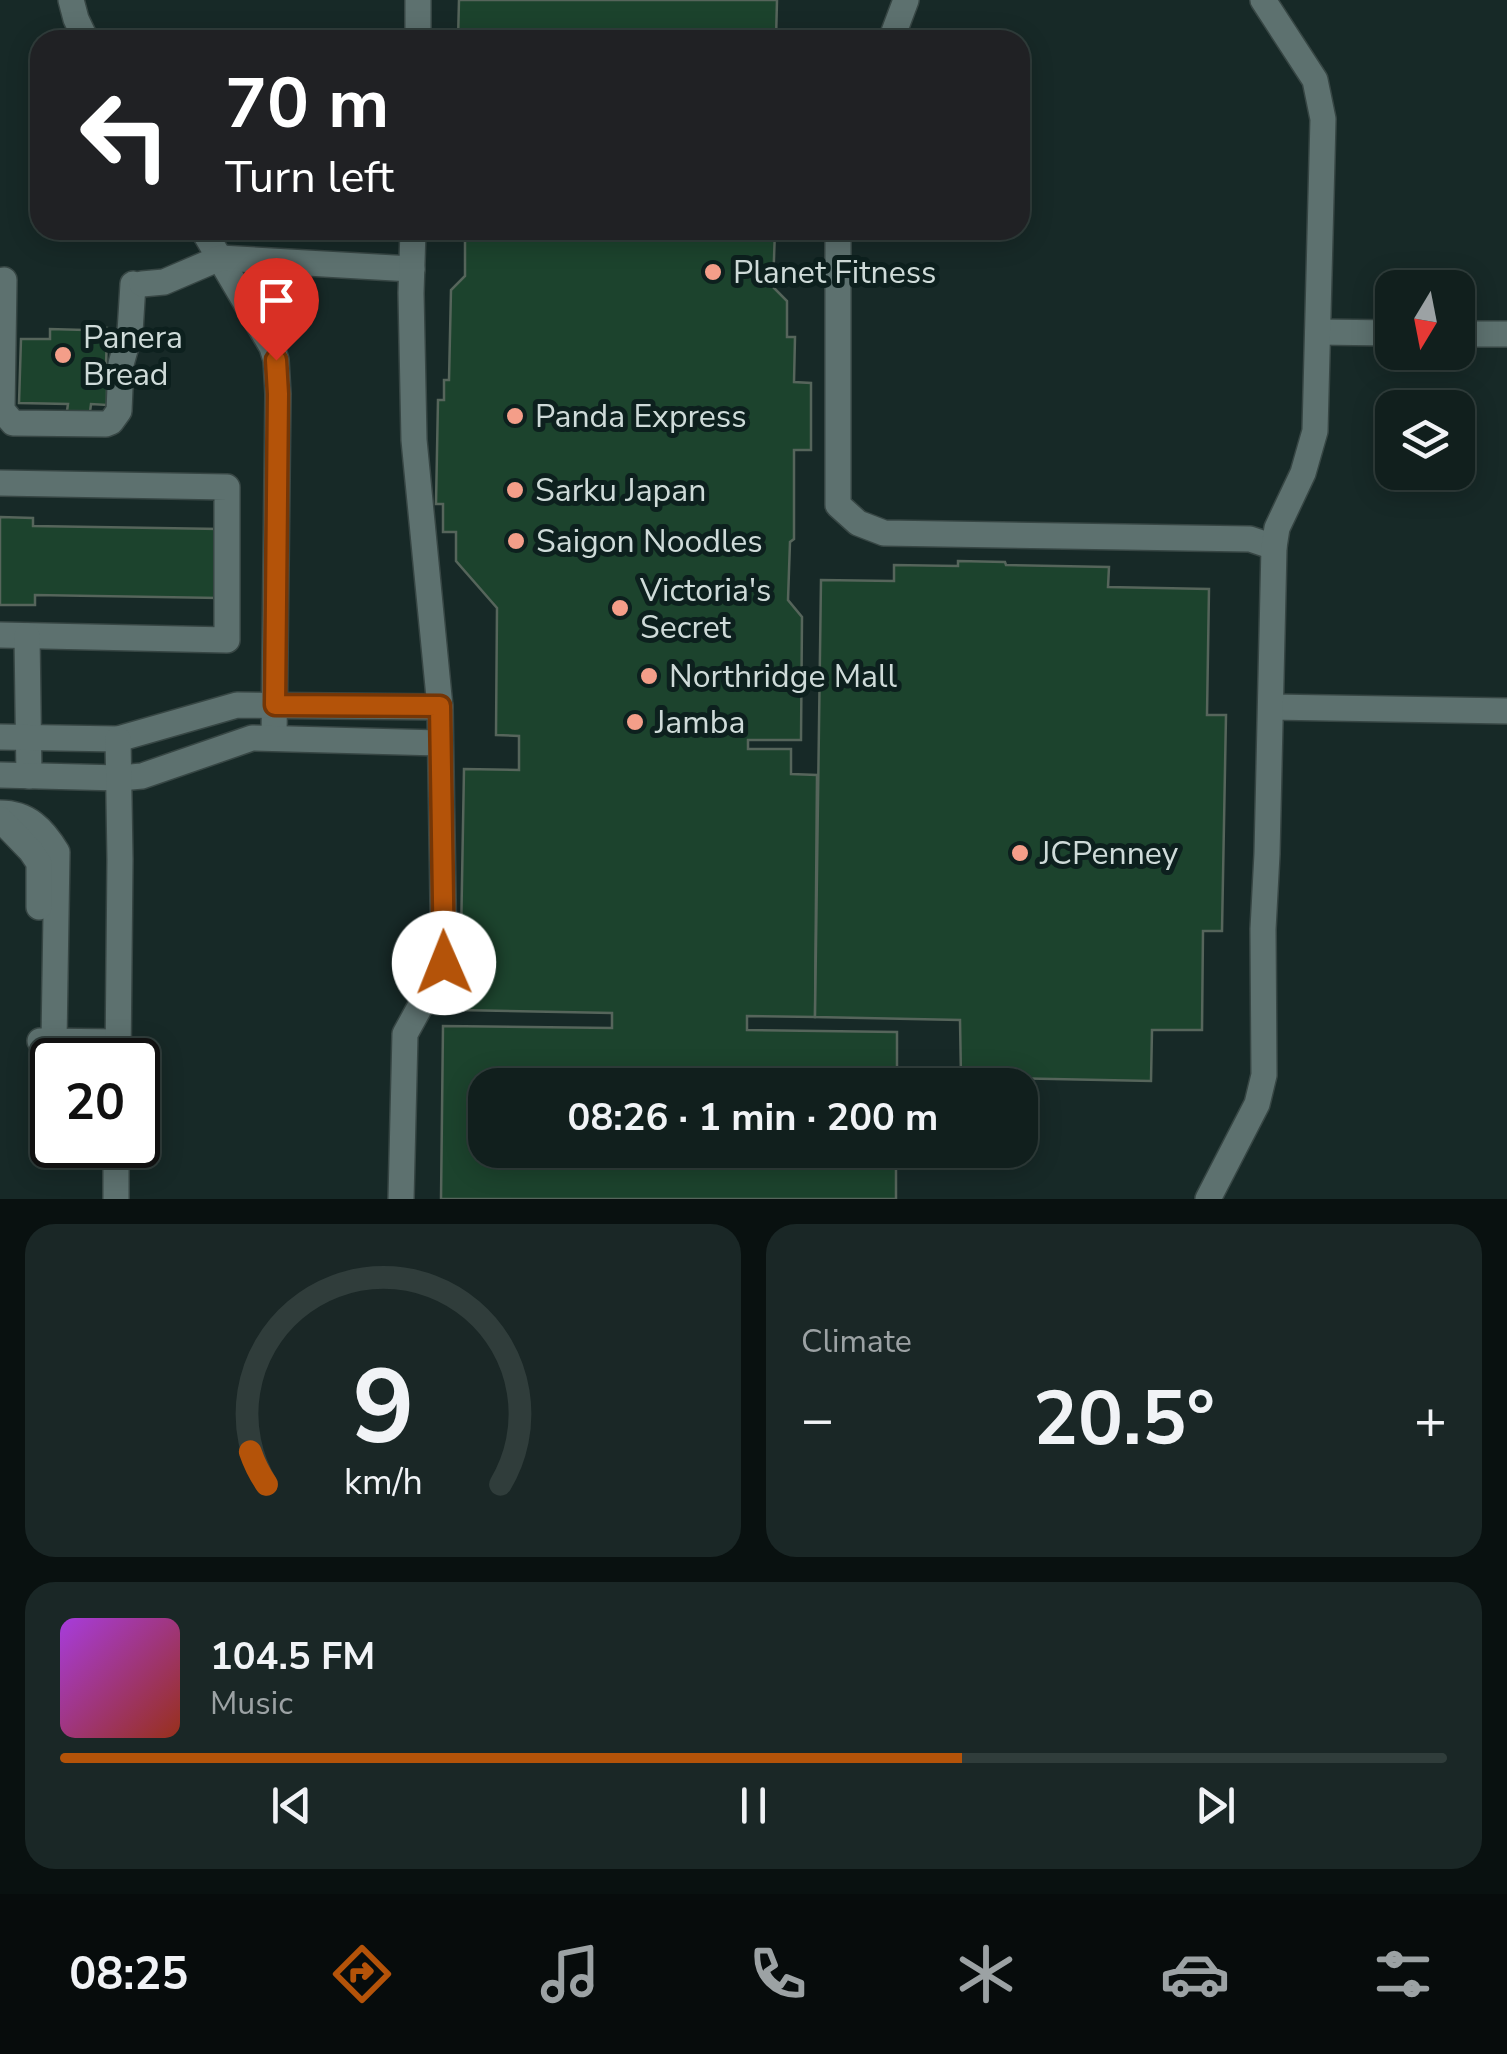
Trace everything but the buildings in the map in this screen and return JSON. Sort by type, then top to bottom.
[{"type":"lane","points":[[71,0],[81,30]]},
{"type":"lane","points":[[418,0],[418,30]]},
{"type":"lane","points":[[896,30],[906,0]]},
{"type":"lane","points":[[1208,1199],[1257,1104],[1264,1074],[1262,996],[1274,546],[1277,528],[1304,473],[1316,431],[1323,119],[1315,80],[1263,0]]},
{"type":"lane","points":[[209,240],[261,324],[276,360],[274,738]]},
{"type":"lane","points":[[401,1199],[406,1034],[444,963],[440,706],[414,440],[413,240]]},
{"type":"lane","points":[[838,240],[838,505],[858,523],[884,533],[1250,540],[1274,546]]},
{"type":"lane","points":[[4,280],[2,410],[13,423],[106,424],[119,411],[121,364],[138,284],[164,282],[220,258],[412,269]]},
{"type":"lane","points":[[1318,332],[1375,333]]},
{"type":"lane","points":[[1475,334],[1507,334]]},
{"type":"lane","points":[[0,483],[227,488],[227,640],[0,635]]},
{"type":"lane","points":[[27,636],[29,776]]},
{"type":"lane","points":[[0,736],[118,739],[237,705],[440,706]]},
{"type":"lane","points":[[1271,707],[1507,711]]},
{"type":"lane","points":[[0,775],[142,776],[252,738],[439,743]]},
{"type":"lane","points":[[118,739],[118,1038]]},
{"type":"lane","points":[[0,816],[14,813],[30,819],[57,852],[47,1038]]},
{"type":"lane","points":[[0,816],[39,864],[40,962]]},
{"type":"lane","points":[[116,1168],[116,1199]]},
{"type":"place","name":"Planet Fitness","points":[[713,272]]},
{"type":"place","name":"Panera Bread","points":[[63,355]]},
{"type":"place","name":"Panda Express","points":[[515,416]]},
{"type":"place","name":"Sarku Japan","points":[[515,490]]},
{"type":"place","name":"Saigon Noodles","points":[[516,541]]},
{"type":"place","name":"Victoria's Secret","points":[[620,608]]},
{"type":"place","name":"Northridge Mall","points":[[649,676]]},
{"type":"place","name":"Jamba","points":[[635,722]]},
{"type":"place","name":"JCPenney","points":[[1020,853]]},
{"type":"route","points":[[276,360],[275,705],[440,706],[444,963]]}]
